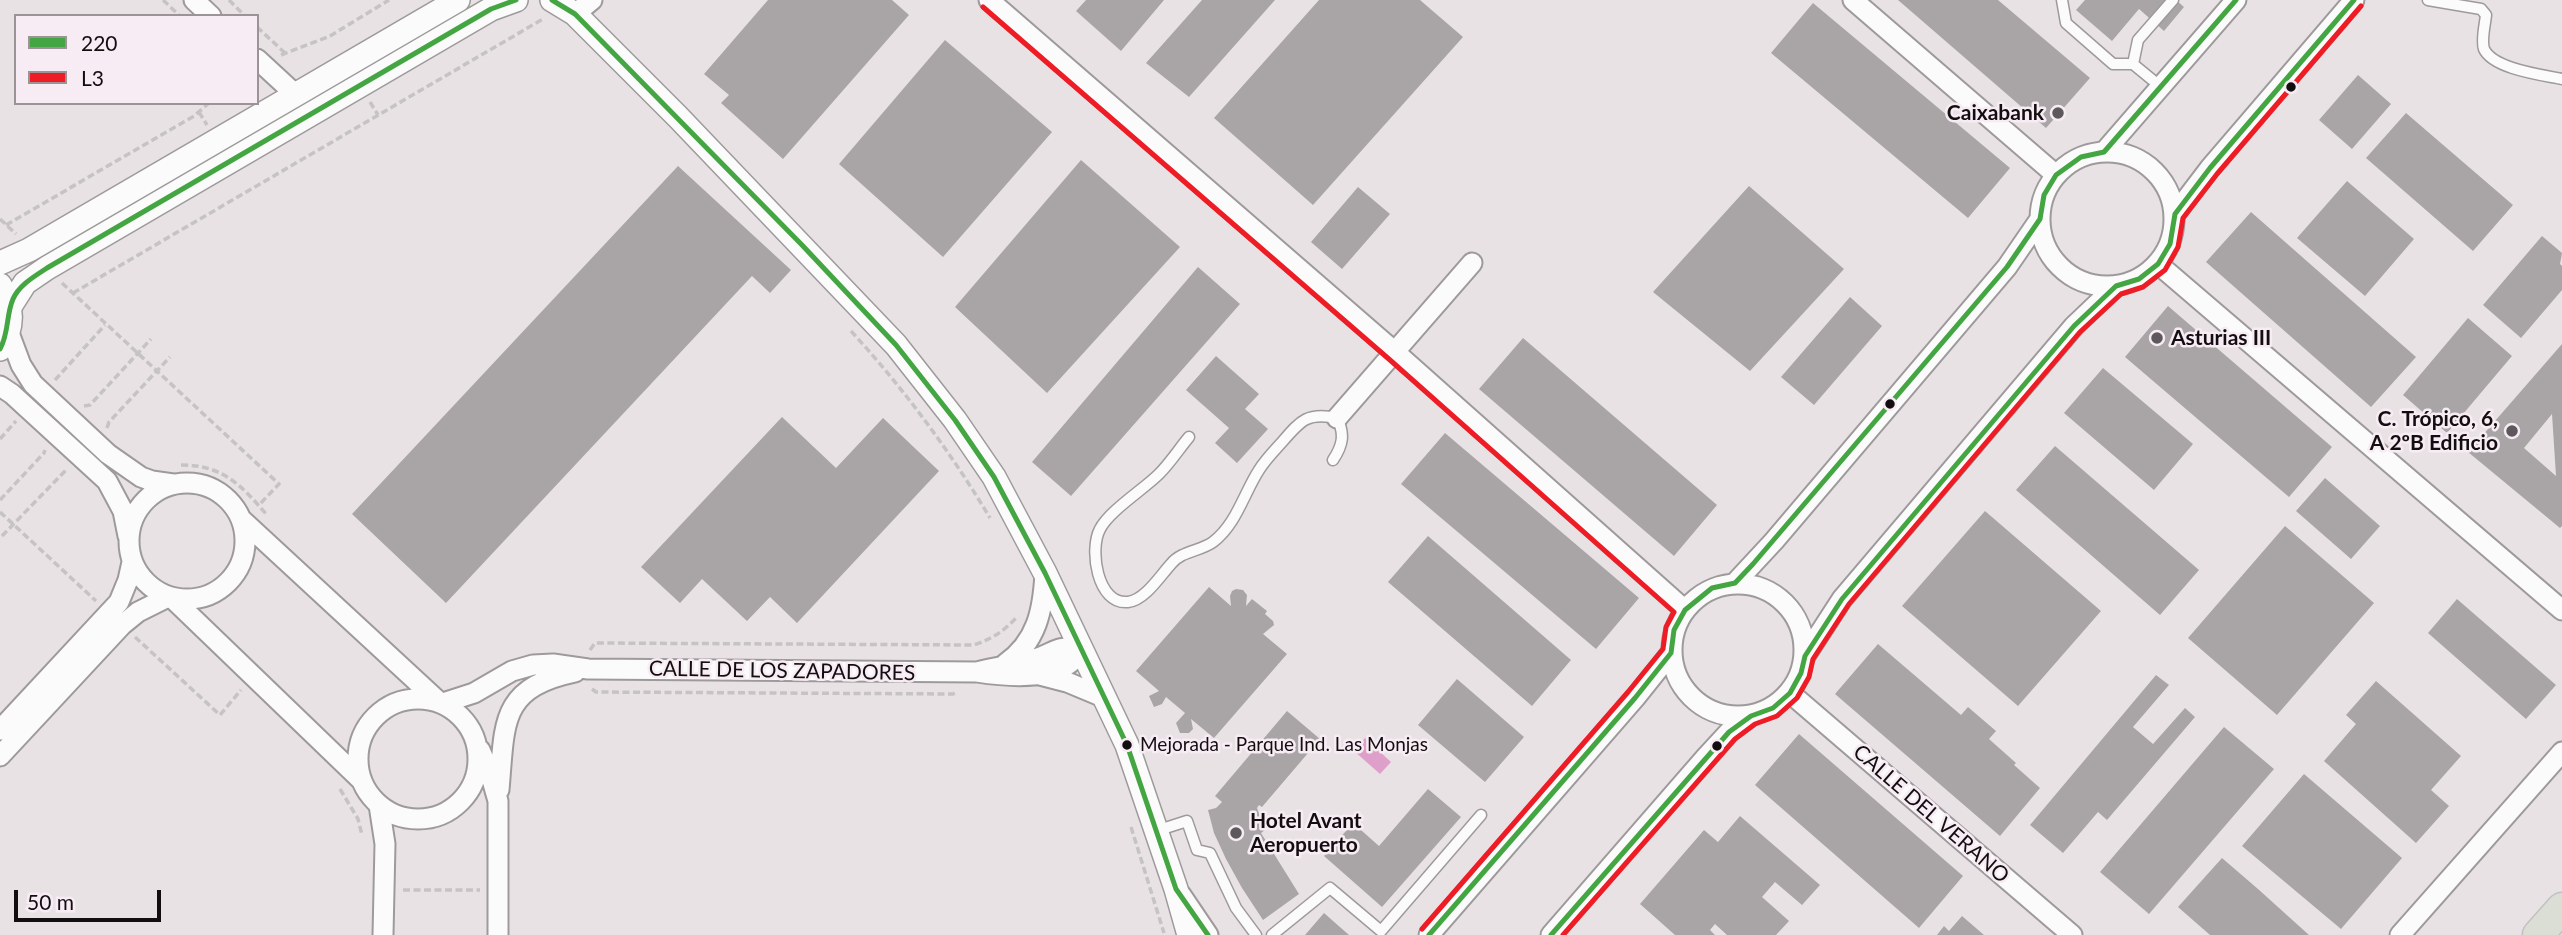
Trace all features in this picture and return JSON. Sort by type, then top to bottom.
[{"type":"main road","points":[[2538,935],[2562,908]]},
{"type":"street","points":[[194,0],[209,14]]},
{"type":"street","points":[[0,262],[29,250],[458,0]]},
{"type":"street","points":[[0,756],[122,625],[138,612],[171,598],[191,600],[209,596],[231,579],[244,555],[245,537],[241,519],[233,505],[221,494],[175,475],[152,481],[141,477],[108,454],[33,384],[4,341],[5,295],[491,9],[516,0]]},
{"type":"street","points":[[989,0],[1396,353],[1685,610]]},
{"type":"street","points":[[1853,0],[2056,175]]},
{"type":"street","points":[[2104,152],[2236,0]]},
{"type":"street","points":[[2175,214],[2210,168],[2354,0]]},
{"type":"street","points":[[550,8],[584,7],[726,166],[914,367],[956,420],[994,477],[1045,573],[1126,745],[1177,889],[1189,935]]},
{"type":"street","points":[[260,61],[296,95]]},
{"type":"street","points":[[2104,152],[2129,155],[2150,166],[2169,191],[2175,214],[2170,244],[2158,264],[2139,279],[2116,286],[2086,283],[2065,271],[2055,262],[2044,242],[2040,219],[2044,195],[2056,175],[2081,157],[2104,152]]},
{"type":"street","points":[[1735,583],[1774,541],[2007,267],[2040,219]]},
{"type":"street","points":[[1337,418],[1472,263]]},
{"type":"street","points":[[2158,264],[2562,610]]},
{"type":"street","points":[[1805,656],[1842,599],[2074,326],[2116,286]]},
{"type":"street","points":[[0,386],[107,481],[123,511],[132,562],[140,577],[152,589],[171,598],[361,780],[379,806],[396,816],[414,820],[434,818],[451,810],[466,797],[475,780],[479,761],[477,742]]},
{"type":"street","points":[[128,537],[133,519],[142,503],[175,475]]},
{"type":"street","points":[[241,519],[441,703],[458,713],[469,726],[491,773],[498,801],[498,935]]},
{"type":"street","points":[[0,730],[119,602],[132,562]]},
{"type":"street","points":[[1005,664],[1020,653],[1031,634],[1044,601],[1045,573]]},
{"type":"street","points":[[1551,935],[1705,758],[1729,733],[1751,716],[1773,708],[1790,693],[1801,673],[1805,656],[1803,633],[1794,612],[1786,602],[1766,589],[1735,583],[1712,588],[1685,610],[1674,630],[1671,653],[1678,680],[1692,699],[1723,716],[1751,716]]},
{"type":"street","name":"CALLE DE LOS ZAPADORES","points":[[976,672],[1033,660],[1063,647],[1080,649],[1070,663],[1040,675]]},
{"type":"street","points":[[1430,935],[1671,653]]},
{"type":"street","name":"CALLE DE LOS ZAPADORES","points":[[441,703],[474,694],[512,671],[533,665],[553,664],[588,670],[976,672],[1005,676],[1040,675],[1067,682],[1103,697]]},
{"type":"street","name":"CALLE DE LOS ZAPADORES","points":[[498,801],[503,739],[509,713],[520,695],[554,676],[588,670]]},
{"type":"street","name":"CALLE DEL VERANO","points":[[1790,693],[2072,935]]},
{"type":"street","points":[[361,780],[358,762],[360,742],[369,724],[382,710],[400,701],[419,698],[441,703]]},
{"type":"street","points":[[2400,935],[2562,752]]},
{"type":"street","points":[[379,806],[385,844],[383,935]]},
{"type":"street","points":[[1177,889],[1208,935]]},
{"type":"lane","points":[[2133,64],[2138,40],[2173,0]]},
{"type":"lane","points":[[2428,0],[2481,9],[2486,15],[2483,47],[2490,58],[2519,70],[2562,79]]},
{"type":"lane","points":[[2063,1],[2066,23],[2112,64],[2133,64],[2161,87]]},
{"type":"lane","points":[[1189,437],[1158,475],[1126,501],[1100,528],[1095,551],[1098,574],[1106,592],[1115,601],[1130,602],[1148,590],[1174,559],[1213,542],[1230,522],[1259,469],[1298,424],[1308,417],[1322,415],[1337,418],[1342,430],[1341,447],[1333,460]]},
{"type":"lane","points":[[1272,935],[1330,888],[1381,931],[1481,815]]},
{"type":"lane","points":[[1156,831],[1187,821],[1197,849],[1210,853],[1236,908],[1256,935]]},
{"type":"path","points":[[163,0],[178,14]]},
{"type":"path","points":[[229,0],[243,14]]},
{"type":"path","points":[[260,61],[330,36],[389,0]]},
{"type":"path","points":[[73,293],[550,8]]},
{"type":"path","points":[[259,29],[285,53]]},
{"type":"path","points":[[6,225],[194,116],[207,105]]},
{"type":"path","points":[[47,268],[279,484],[259,506]]},
{"type":"path","points":[[848,328],[919,411],[965,476],[991,521]]},
{"type":"path","points":[[80,405],[90,405],[151,339]]},
{"type":"path","points":[[109,434],[109,422],[170,357]]},
{"type":"path","points":[[53,382],[60,389]]},
{"type":"path","points":[[0,500],[44,453],[45,447]]},
{"type":"path","points":[[175,475],[207,468],[225,475],[234,480],[270,518]]},
{"type":"path","points":[[2,536],[64,470],[72,469]]},
{"type":"path","points":[[93,610],[100,604]]},
{"type":"path","points":[[960,690],[953,694],[596,692],[588,670],[595,643],[974,645],[989,640],[1004,630],[1017,618],[1020,610]]},
{"type":"path","points":[[220,715],[242,691],[232,682]]},
{"type":"path","points":[[337,785],[358,819],[364,841]]},
{"type":"path","points":[[1128,818],[1165,935]]},
{"type":"path","points":[[383,890],[498,890]]},
{"type":"shaded area","points":[[1365,738],[1391,762],[1380,774],[1354,751]]},
{"type":"building","points":[[768,0],[892,0],[909,15],[783,159],[721,103],[729,95],[704,74]]},
{"type":"building","points":[[1086,0],[1164,0],[1121,51],[1076,11]]},
{"type":"building","points":[[1202,0],[1275,0],[1189,97],[1146,63]]},
{"type":"building","points":[[1319,0],[1420,0],[1463,37],[1313,205],[1214,118]]},
{"type":"building","points":[[1898,0],[1998,0],[2090,78],[2046,128]]},
{"type":"building","points":[[2085,0],[2176,0],[2184,7],[2164,31],[2139,9],[2112,41],[2076,10]]},
{"type":"building","points":[[1813,3],[2010,168],[1968,218],[1771,53]]},
{"type":"building","points":[[945,40],[1052,132],[943,257],[839,164]]},
{"type":"building","points":[[2358,75],[2391,104],[2352,149],[2319,120]]},
{"type":"building","points":[[2406,113],[2513,205],[2473,251],[2366,158]]},
{"type":"building","points":[[1081,160],[1180,247],[1047,393],[955,307]]},
{"type":"building","points":[[678,166],[791,270],[770,293],[752,276],[446,603],[352,514]]},
{"type":"building","points":[[2347,181],[2414,239],[2365,296],[2297,238]]},
{"type":"building","points":[[1749,186],[1844,269],[1750,371],[1653,292]]},
{"type":"building","points":[[1358,187],[1390,214],[1342,269],[1311,242]]},
{"type":"building","points":[[2251,212],[2416,357],[2371,407],[2206,262]]},
{"type":"building","points":[[2542,236],[2562,253],[2562,290],[2521,338],[2483,305]]},
{"type":"building","points":[[1198,267],[1240,304],[1071,496],[1032,462]]},
{"type":"building","points":[[1850,297],[1882,326],[1814,405],[1781,377]]},
{"type":"building","points":[[2168,306],[2332,447],[2289,497],[2125,357]]},
{"type":"building","points":[[2468,318],[2512,356],[2447,433],[2403,395]]},
{"type":"building","points":[[1523,338],[1717,505],[1674,556],[1479,389]]},
{"type":"building","name":"C. Trópico, 6, A 2ºB Edificio","points":[[2562,344],[2562,526],[2560,528],[2468,452]],"holes":[[[2552,414],[2556,476],[2524,448]]]},
{"type":"building","points":[[1216,356],[1259,394],[1245,409],[1268,429],[1237,463],[1215,443],[1229,428],[1186,390]]},
{"type":"building","points":[[2103,368],[2193,444],[2154,490],[2064,413]]},
{"type":"building","points":[[782,417],[836,468],[883,418],[939,471],[797,623],[770,597],[747,621],[702,579],[680,603],[641,567]]},
{"type":"building","points":[[1445,433],[1639,598],[1596,649],[1401,484]]},
{"type":"building","points":[[2055,446],[2199,570],[2160,615],[2016,490]]},
{"type":"building","points":[[2325,478],[2380,526],[2351,559],[2296,511]]},
{"type":"building","points":[[1985,511],[2101,611],[2018,706],[1902,606]]},
{"type":"building","points":[[2285,526],[2374,603],[2277,715],[2188,638]]},
{"type":"building","points":[[1428,536],[1571,660],[1532,706],[1388,582]]},
{"type":"building","points":[[1209,587],[1231,606],[1232,591],[1243,590],[1247,595],[1246,606],[1252,599],[1267,611],[1265,614],[1273,621],[1274,625],[1263,634],[1287,654],[1214,738],[1191,719],[1193,729],[1189,733],[1180,733],[1176,723],[1185,713],[1166,697],[1162,704],[1154,707],[1149,696],[1159,691],[1136,671]]},
{"type":"building","points":[[2457,599],[2556,685],[2526,719],[2428,633]]},
{"type":"building","points":[[1878,644],[1961,715],[1968,707],[1996,731],[1989,739],[2040,788],[2000,836],[1835,694]]},
{"type":"building","points":[[2156,675],[2169,685],[2133,727],[2153,744],[2185,708],[2195,717],[2107,820],[2098,812],[2063,853],[2030,825]]},
{"type":"building","points":[[1457,679],[1524,737],[1485,782],[1418,725]]},
{"type":"building","points":[[2376,681],[2461,756],[2431,790],[2449,806],[2416,843],[2324,761],[2356,724],[2346,715]]},
{"type":"building","points":[[1287,711],[1320,739],[1262,807],[1259,805],[1257,808],[1265,830],[1261,833],[1299,894],[1263,920],[1226,859],[1214,833],[1208,810],[1216,808],[1222,802],[1215,796]]},
{"type":"building","points":[[2224,727],[2274,769],[2149,914],[2100,872]]},
{"type":"building","points":[[1799,734],[1963,876],[1919,928],[1755,785]]},
{"type":"building","points":[[2304,774],[2402,858],[2341,929],[2242,846]]},
{"type":"building","points":[[1428,789],[1461,817],[1382,907],[1324,856],[1353,823],[1379,846]]},
{"type":"building","points":[[1740,816],[1820,885],[1802,905],[1775,882],[1762,897],[1789,921],[1776,935],[1727,935],[1715,924],[1710,930],[1715,935],[1675,935],[1640,904],[1704,830],[1718,842]]},
{"type":"building","points":[[2222,858],[2309,935],[2210,935],[2178,907]]},
{"type":"building","points":[[1324,913],[1349,935],[1305,935]]},
{"type":"building","points":[[1962,916],[1984,935],[1937,935],[1944,926],[1949,931]]},
{"type":"transit line","name":"220","points":[[0,349],[13,299],[23,285],[37,274],[491,9],[516,0]]},
{"type":"transit line","name":"220","points":[[552,0],[575,14],[802,245],[896,345],[955,420],[994,477],[1045,573],[1127,745],[1176,889],[1208,935]]},
{"type":"transit line","name":"220","points":[[1429,935],[1671,653],[1674,630],[1685,610],[1712,588],[1735,583],[1753,564],[2007,267],[2040,219],[2044,195],[2056,175],[2081,157],[2104,152],[2236,0]]},
{"type":"transit line","name":"220","points":[[1551,935],[1729,732],[1751,716],[1773,708],[1790,693],[1801,673],[1805,656],[1842,599],[2074,326],[2116,286],[2139,279],[2158,264],[2170,244],[2175,214],[2210,168],[2354,0]]},
{"type":"transit line","name":"L3","points":[[1563,935],[1735,739],[1755,724],[1777,716],[1797,698],[1809,677],[1813,659],[1849,604],[2080,332],[2121,294],[2143,287],[2165,270],[2178,247],[2183,218],[2217,174],[2361,6]]},
{"type":"transit line","name":"L3","points":[[983,7],[1390,360],[1674,612],[1666,627],[1663,649],[1422,929]]},
{"type":"place","name":"Caixabank","points":[[2058,113]]},
{"type":"place","name":"Asturias III","points":[[2157,338]]},
{"type":"place","name":"C. Trópico, 6, A 2ºB Edificio","points":[[2512,431]]},
{"type":"place","name":"Mejorada - Parque Ind. Las Monjas","points":[[1127,745]]},
{"type":"place","name":"Hotel Avant Aeropuerto","points":[[1236,833]]}]
